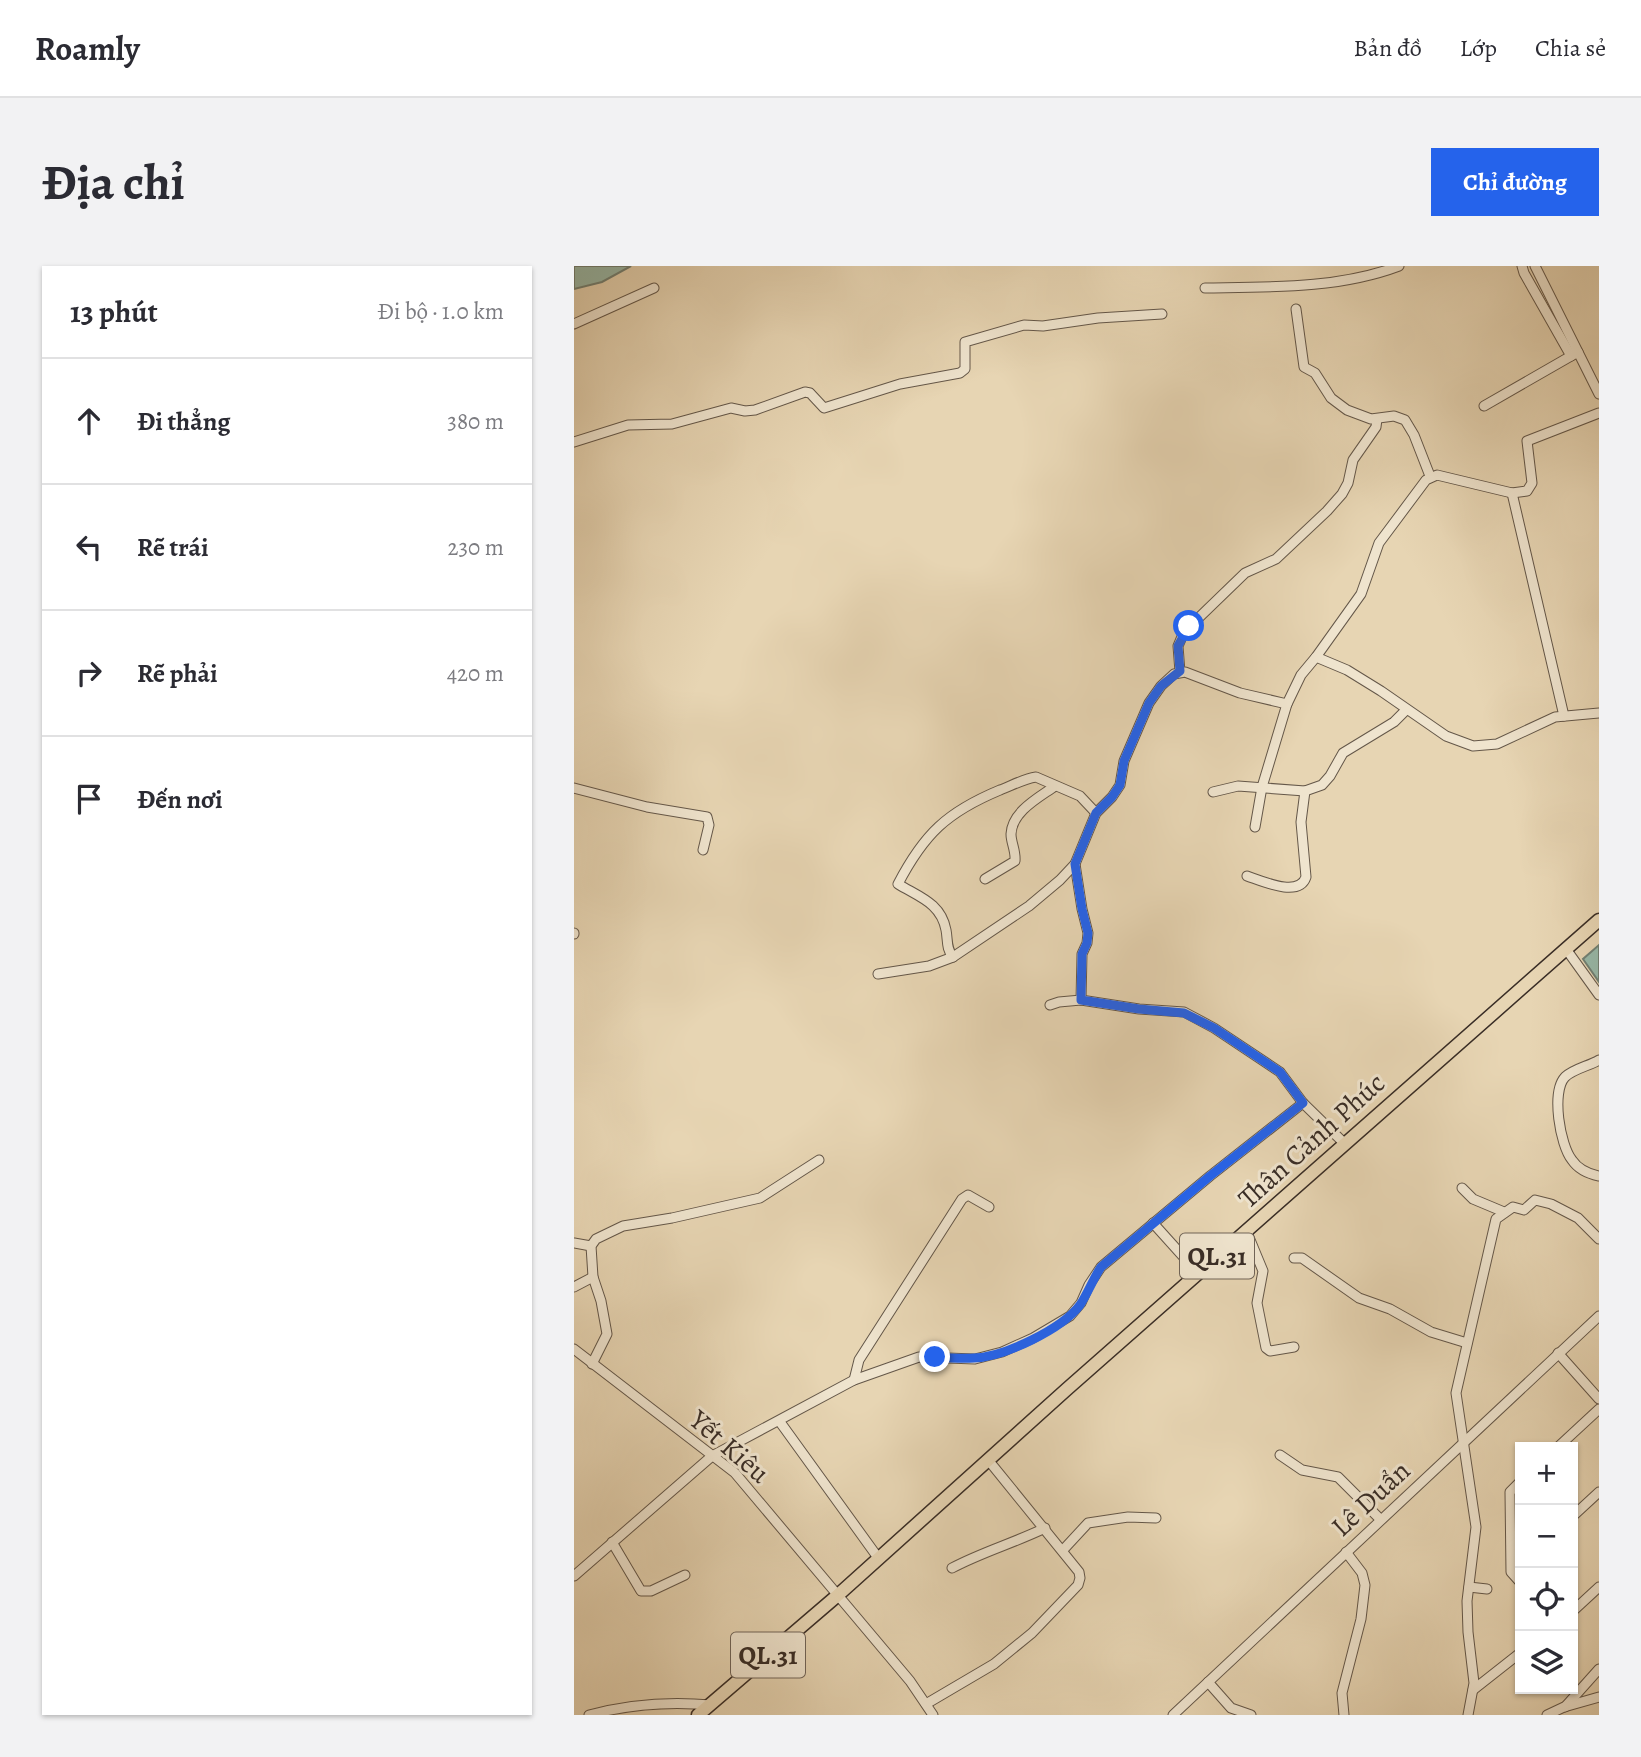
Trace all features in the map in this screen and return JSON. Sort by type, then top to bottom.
[{"type":"highway","name":"Thân Cảnh Phúc","points":[[838,1595],[1246,1230],[1599,920]]},
{"type":"highway","name":"QL.31","points":[[698,1715],[838,1595]]},
{"type":"street","points":[[1205,288],[1273,287],[1349,280],[1399,266]]},
{"type":"street","points":[[1522,266],[1599,394]]},
{"type":"street","points":[[1535,266],[1574,354]]},
{"type":"street","points":[[574,324],[654,288]]},
{"type":"street","points":[[1296,309],[1304,367],[1315,373],[1331,398],[1340,406],[1371,419],[1394,416],[1405,420],[1414,435],[1430,476]]},
{"type":"street","points":[[574,442],[628,425],[672,424],[733,407],[745,411],[755,410],[805,392],[810,393],[824,408],[901,384],[960,373],[965,369],[965,342],[1005,329],[1024,324],[1043,326],[1098,318],[1162,314]]},
{"type":"street","points":[[1484,405],[1574,354]]},
{"type":"street","points":[[1255,827],[1262,787],[1287,704],[1301,675],[1361,594],[1379,543],[1430,476],[1437,475],[1512,493],[1527,491],[1531,486],[1527,440],[1599,413]]},
{"type":"street","points":[[1180,671],[1178,646],[1184,632],[1245,573],[1276,559],[1327,511],[1348,483],[1353,460],[1376,427],[1377,419]]},
{"type":"street","points":[[1512,493],[1564,716]]},
{"type":"street","points":[[1316,657],[1347,670],[1446,736],[1473,746],[1497,744],[1555,717],[1599,713]]},
{"type":"street","points":[[1180,671],[1240,693],[1287,704]]},
{"type":"street","points":[[878,974],[929,966],[953,957],[1029,906],[1060,880],[1075,864],[1096,813],[1120,785],[1124,761],[1149,703],[1161,686],[1180,671]]},
{"type":"street","points":[[1213,792],[1238,786],[1305,791],[1322,785],[1331,776],[1343,753],[1394,722],[1406,710]]},
{"type":"street","points":[[953,957],[948,951],[941,914],[932,903],[898,884],[926,838],[952,813],[1029,778],[1036,778],[1080,796],[1096,813]]},
{"type":"street","points":[[985,879],[1015,861],[1011,838],[1016,820],[1033,801],[1055,786]]},
{"type":"street","points":[[574,788],[647,807],[707,817],[709,825],[703,850]]},
{"type":"street","points":[[1247,876],[1274,886],[1300,886],[1305,882],[1307,877],[1301,822],[1305,791]]},
{"type":"street","points":[[1075,864],[1088,933],[1082,954],[1081,1000]]},
{"type":"street","points":[[1566,949],[1599,995]]},
{"type":"street","points":[[1050,1005],[1081,1000],[1184,1013],[1214,1028],[1280,1072],[1303,1103],[1345,1143]]},
{"type":"street","points":[[1599,1060],[1567,1075],[1562,1083],[1557,1105],[1571,1160],[1585,1172],[1599,1177]]},
{"type":"street","points":[[574,1576],[712,1456],[854,1380],[919,1357],[975,1359],[1002,1352],[1033,1338],[1070,1316],[1081,1303],[1101,1267],[1303,1103]]},
{"type":"street","points":[[592,1364],[607,1334],[593,1277],[592,1246],[601,1236],[623,1226],[761,1198],[819,1160]]},
{"type":"street","points":[[1462,1188],[1473,1199],[1504,1212]]},
{"type":"street","points":[[854,1380],[859,1360],[962,1199],[968,1195],[972,1196],[989,1207]]},
{"type":"street","points":[[1468,1715],[1473,1690],[1468,1632],[1469,1587],[1476,1527],[1456,1393],[1496,1219],[1513,1207],[1524,1210],[1535,1200],[1551,1204],[1578,1218],[1599,1239]]},
{"type":"street","points":[[1153,1223],[1198,1273]]},
{"type":"street","points":[[1246,1230],[1263,1271],[1257,1303],[1266,1348],[1270,1351],[1294,1347]]},
{"type":"street","points":[[574,1243],[592,1246]]},
{"type":"street","points":[[1294,1258],[1302,1258],[1359,1298],[1390,1309],[1431,1332],[1467,1343]]},
{"type":"street","points":[[574,1287],[593,1277]]},
{"type":"street","name":"Lê Duẩn","points":[[1173,1715],[1599,1316]]},
{"type":"street","name":"Yết Kiêu","points":[[574,1349],[735,1473],[910,1681],[933,1715]]},
{"type":"street","points":[[1558,1353],[1599,1399]]},
{"type":"street","points":[[1563,1442],[1599,1409]]},
{"type":"street","points":[[779,1422],[879,1559]]},
{"type":"street","points":[[1280,1455],[1302,1470],[1338,1478],[1380,1520]]},
{"type":"street","points":[[926,1704],[994,1664],[1032,1633],[1078,1584],[1080,1578],[1079,1572],[1063,1550],[989,1461]]},
{"type":"street","points":[[1515,1487],[1510,1492],[1511,1572],[1515,1576]]},
{"type":"street","points":[[1578,1511],[1599,1492]]},
{"type":"street","points":[[1063,1550],[1087,1523],[1116,1518],[1156,1518]]},
{"type":"street","points":[[952,1568],[985,1551],[1045,1528]]},
{"type":"street","points":[[612,1542],[641,1591],[648,1592],[685,1574]]},
{"type":"street","points":[[1344,1715],[1342,1693],[1361,1619],[1365,1585],[1362,1573],[1346,1552]]},
{"type":"street","points":[[1511,1572],[1515,1568]]},
{"type":"street","points":[[1469,1587],[1487,1589]]},
{"type":"street","points":[[1578,1606],[1599,1587]]},
{"type":"street","points":[[1473,1690],[1515,1657]]},
{"type":"street","points":[[1564,1707],[1599,1669]]},
{"type":"street","points":[[1208,1682],[1231,1707],[1251,1715]]},
{"type":"street","points":[[1547,1715],[1599,1697]]},
{"type":"street","points":[[589,1715],[611,1709],[673,1701],[711,1704]]},
{"type":"shaded area","points":[[574,266],[631,266],[602,282],[574,289]]},
{"type":"shaded area","points":[[1599,945],[1599,982],[1583,959]]},
{"type":"route","points":[[935,1357],[975,1359],[1002,1352],[1033,1338],[1070,1316],[1081,1303],[1101,1267],[1303,1103],[1280,1072],[1214,1028],[1184,1013],[1081,1000],[1082,954],[1088,933],[1075,864],[1096,813],[1120,785],[1130,744],[1149,703],[1161,686],[1180,671],[1178,646],[1189,626]]}]
